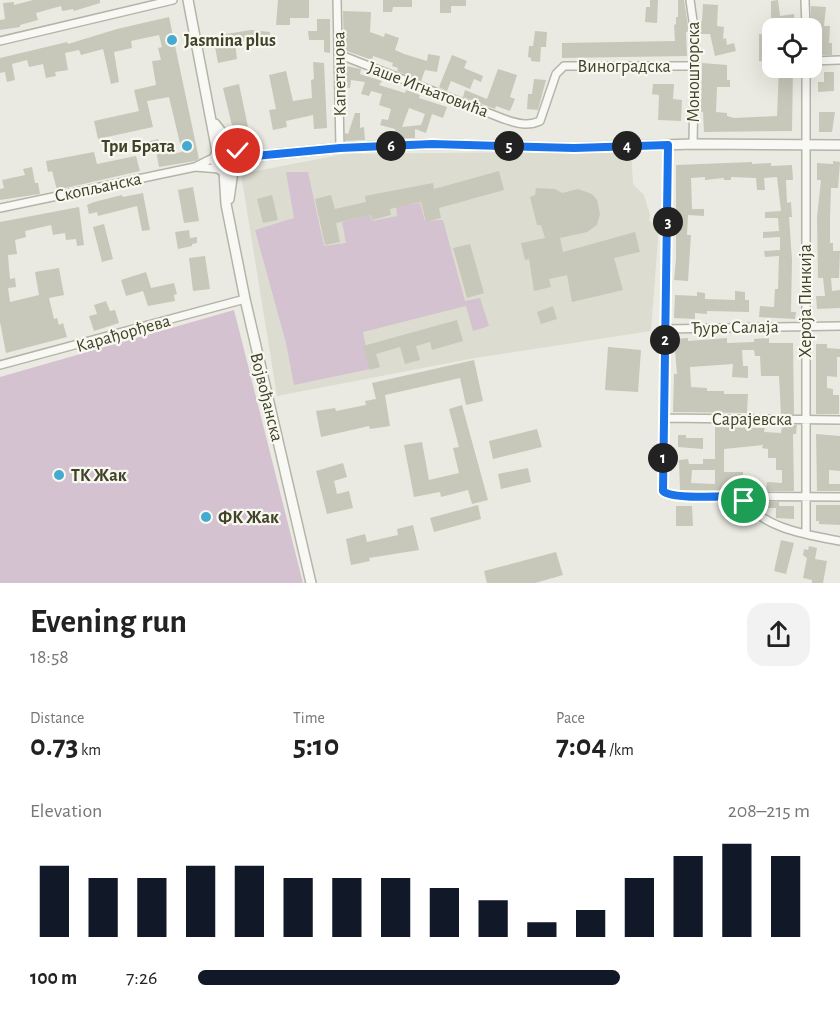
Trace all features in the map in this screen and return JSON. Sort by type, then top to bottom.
[{"type":"street","points":[[0,41],[173,0]]},
{"type":"street","points":[[188,0],[213,122],[216,154],[229,169],[255,156],[340,148],[432,144],[574,148],[693,144],[840,145]]},
{"type":"street","name":"Капетанова","points":[[337,0],[340,148]]},
{"type":"street","name":"Моношторска","points":[[690,0],[695,35],[693,144]]},
{"type":"street","points":[[805,0],[806,18]]},
{"type":"street","name":"Јаше Игњатовића","points":[[338,54],[504,119],[525,124],[540,121],[556,74]]},
{"type":"street","points":[[822,61],[840,60]]},
{"type":"street","name":"Виноградска","points":[[556,74],[564,66],[694,66]]},
{"type":"street","name":"Хероја Пинкија","points":[[806,78],[806,534]]},
{"type":"street","points":[[213,122],[235,149]]},
{"type":"street","points":[[668,145],[663,418],[665,493],[678,496],[840,497]]},
{"type":"street","points":[[216,154],[224,147],[255,156]]},
{"type":"street","name":"Војвођанска","points":[[235,149],[241,158],[229,169],[225,199],[244,299],[311,583]]},
{"type":"street","name":"Скопљанска","points":[[195,167],[216,154]]},
{"type":"street","name":"Скопљанска","points":[[0,208],[195,167],[229,169]]},
{"type":"street","name":"Карађорђева","points":[[0,364],[244,299]]},
{"type":"street","name":"Ђуре Салаја","points":[[666,329],[840,326]]},
{"type":"street","name":"Сарајевска","points":[[663,418],[840,420]]},
{"type":"street","points":[[741,496],[748,506],[771,521],[806,534],[840,541]]},
{"type":"shaded area","points":[[631,151],[633,184],[644,195],[650,215],[649,221],[659,225],[651,331],[475,358],[277,396],[241,174],[344,154]]},
{"type":"shaded area","points":[[286,172],[308,172],[324,246],[346,243],[342,222],[370,215],[372,221],[397,216],[396,207],[420,203],[425,221],[443,220],[465,301],[480,298],[489,326],[473,331],[466,306],[363,332],[370,369],[294,385],[286,343],[255,230],[294,218]]},
{"type":"shaded area","points":[[234,310],[303,583],[0,583],[0,377]]},
{"type":"building","points":[[33,0],[100,0],[100,3],[74,11],[73,9],[62,11],[61,6],[36,13],[38,20],[20,25],[20,27],[0,30],[0,20],[5,19],[3,3],[14,2],[14,5]]},
{"type":"building","points":[[278,0],[309,0],[309,18],[290,18],[290,25],[276,25]]},
{"type":"building","points":[[383,0],[412,0],[412,7],[393,7],[392,12],[383,12]]},
{"type":"building","points":[[440,0],[466,0],[466,6],[451,6],[451,13],[440,13]]},
{"type":"building","points":[[650,0],[658,0],[657,23],[645,22],[646,7],[650,7]]},
{"type":"building","points":[[678,0],[684,0],[689,32],[686,32],[687,56],[562,58],[562,43],[675,41],[674,25],[678,17]]},
{"type":"building","points":[[778,0],[780,16],[794,14],[794,18],[771,18],[771,1]]},
{"type":"building","points":[[703,4],[718,5],[717,26],[724,27],[723,39],[726,38],[727,45],[734,43],[736,51],[715,56],[710,34],[700,34],[699,23],[702,21]]},
{"type":"building","points":[[811,6],[826,7],[824,26],[830,26],[829,43],[832,43],[832,55],[822,55],[822,18],[811,18]]},
{"type":"building","points":[[343,11],[371,12],[370,32],[384,37],[385,33],[399,38],[395,50],[427,61],[428,54],[440,56],[437,72],[425,70],[421,81],[397,71],[398,68],[392,66],[393,63],[373,56],[372,60],[344,50]]},
{"type":"building","points":[[169,17],[199,159],[195,161],[159,167],[156,151],[148,153],[146,142],[158,139],[160,148],[169,147],[171,154],[182,152],[169,97],[147,101],[153,127],[98,139],[94,121],[139,111],[134,90],[156,85],[152,61],[161,60],[158,48],[162,47],[159,35],[131,41],[132,48],[114,52],[119,82],[111,84],[103,49],[81,55],[79,50],[65,53],[68,70],[55,72],[56,76],[46,78],[43,64],[29,67],[27,60],[12,64],[15,80],[7,82],[5,72],[0,73],[0,58],[67,42],[68,44],[117,29]]},
{"type":"building","points":[[317,19],[330,19],[330,53],[324,52],[324,40],[309,40],[308,31],[317,31]]},
{"type":"building","points":[[251,30],[270,32],[269,42],[250,40],[235,43],[237,59],[218,63],[213,36]]},
{"type":"building","points":[[535,31],[547,32],[546,47],[541,47],[540,62],[531,61],[528,57],[529,46],[533,46]]},
{"type":"building","points":[[759,34],[762,34],[762,61],[759,61]]},
{"type":"building","points":[[452,55],[467,61],[464,68],[483,76],[481,82],[474,79],[470,89],[451,81],[447,91],[439,87]]},
{"type":"building","points":[[313,62],[324,63],[327,128],[314,129],[313,115],[286,121],[287,127],[273,130],[269,110],[276,109],[269,75],[286,71],[293,101],[312,98]]},
{"type":"building","points":[[702,63],[727,65],[727,80],[730,80],[730,87],[717,87],[716,112],[727,113],[727,116],[734,118],[777,116],[779,78],[793,78],[792,131],[704,132],[703,112],[701,112]]},
{"type":"building","points":[[346,66],[361,69],[360,74],[382,81],[379,85],[405,93],[406,90],[420,95],[419,98],[447,107],[443,118],[432,114],[426,133],[415,129],[415,138],[396,139],[395,129],[380,125],[382,119],[388,120],[391,109],[379,105],[382,94],[371,91],[369,96],[361,94],[365,82],[351,80],[350,88],[344,87]],"holes":[[[409,108],[425,114],[421,125],[402,127]]]},
{"type":"building","points":[[498,69],[517,75],[510,97],[515,99],[510,111],[496,106],[495,109],[463,97],[465,90],[487,99]]},
{"type":"building","points":[[824,72],[834,72],[834,91],[818,92],[818,82],[824,82]]},
{"type":"building","points":[[534,79],[546,80],[538,110],[527,109],[528,94],[532,94]]},
{"type":"building","points":[[239,84],[248,127],[233,130],[223,88]]},
{"type":"building","points":[[653,84],[674,84],[673,99],[682,100],[681,121],[658,120],[659,95],[652,94]]},
{"type":"building","points":[[819,112],[835,112],[832,132],[819,132]]},
{"type":"building","points":[[355,113],[360,113],[360,128],[364,127],[365,140],[345,141],[345,133],[348,134]]},
{"type":"building","points":[[94,152],[97,164],[136,156],[140,171],[57,190],[52,171],[48,172],[46,161]]},
{"type":"building","points":[[833,161],[840,162],[838,188],[831,188],[830,243],[833,243],[833,251],[840,251],[839,278],[831,278],[832,291],[840,290],[840,308],[817,309],[816,296],[825,296],[823,278],[818,278],[817,217],[821,180],[817,180],[817,163],[833,164]]},
{"type":"building","points":[[752,162],[752,164],[771,163],[771,166],[792,165],[793,180],[786,180],[787,203],[791,202],[792,217],[789,217],[792,260],[791,312],[796,312],[795,319],[759,317],[760,306],[774,307],[775,289],[778,289],[779,256],[765,257],[764,251],[780,250],[780,237],[763,238],[763,232],[779,231],[778,218],[765,218],[765,212],[781,211],[777,177],[764,178],[765,190],[757,190],[756,178],[731,177],[731,180],[724,180],[724,178],[705,180],[705,177],[691,178],[692,209],[704,209],[704,216],[688,215],[687,235],[691,235],[688,281],[674,280],[676,165]]},
{"type":"building","points":[[32,167],[40,194],[0,200],[0,189],[4,188],[2,180],[25,175],[23,169]]},
{"type":"building","points":[[499,171],[504,190],[439,208],[441,218],[426,222],[421,202],[390,209],[391,215],[372,220],[371,215],[336,223],[340,242],[325,245],[315,199],[331,195],[335,209],[366,202],[365,196],[433,183],[434,189]]},
{"type":"building","points":[[193,187],[199,221],[184,223],[178,190]]},
{"type":"building","points":[[536,188],[555,189],[562,193],[578,189],[592,194],[597,200],[600,214],[597,225],[587,232],[560,238],[563,252],[635,232],[640,252],[614,258],[623,290],[572,302],[567,275],[549,279],[551,287],[534,291],[529,259],[525,260],[521,243],[545,238],[541,225],[537,225],[530,197],[535,195]]},
{"type":"building","points":[[143,193],[150,230],[142,231],[137,206],[98,216],[97,212],[89,214],[87,205],[94,202],[122,195],[123,197]]},
{"type":"building","points":[[272,195],[278,220],[263,223],[257,199]]},
{"type":"building","points":[[79,207],[84,245],[77,246],[76,239],[66,240],[65,233],[53,235],[51,225],[25,231],[26,237],[15,240],[17,254],[8,255],[10,279],[15,278],[16,287],[8,288],[10,302],[39,295],[35,272],[59,268],[64,295],[49,298],[54,319],[57,318],[59,325],[63,323],[67,337],[6,353],[0,322],[0,222]]},
{"type":"building","points":[[104,224],[113,259],[102,262],[93,227]]},
{"type":"building","points":[[189,230],[190,238],[197,237],[197,243],[178,249],[175,232]]},
{"type":"building","points":[[470,244],[484,293],[467,298],[453,248]]},
{"type":"building","points":[[205,256],[210,289],[193,291],[189,258]]},
{"type":"building","points":[[146,272],[151,288],[174,283],[177,294],[174,295],[175,301],[148,306],[143,291],[126,296],[121,280]]},
{"type":"building","points":[[735,291],[745,292],[745,300],[749,300],[749,312],[707,311],[707,314],[695,313],[695,319],[674,318],[675,295],[697,296],[697,292],[705,293],[705,299],[735,300]]},
{"type":"building","points":[[106,301],[110,311],[115,310],[119,323],[94,331],[89,316],[97,314],[94,305]]},
{"type":"building","points":[[553,306],[557,319],[541,324],[537,312]]},
{"type":"building","points":[[457,320],[463,341],[432,350],[430,342],[416,346],[420,360],[405,364],[400,347],[376,354],[380,367],[370,370],[363,346]]},
{"type":"building","points":[[688,338],[688,341],[727,338],[727,343],[754,342],[754,339],[769,338],[769,343],[793,343],[794,414],[781,414],[779,376],[761,376],[760,356],[755,356],[754,350],[742,350],[743,366],[748,366],[748,378],[732,377],[733,364],[690,367],[691,387],[707,388],[707,391],[724,391],[724,394],[748,394],[747,413],[673,412],[674,374],[677,374],[674,339]]},
{"type":"building","points":[[816,344],[827,344],[827,348],[840,349],[840,357],[837,357],[837,377],[827,376],[827,388],[833,389],[833,395],[839,395],[839,414],[816,414]]},
{"type":"building","points":[[608,347],[641,350],[638,392],[605,390]]},
{"type":"building","points":[[474,360],[483,401],[466,405],[460,378],[385,395],[390,426],[370,429],[369,426],[321,437],[316,411],[335,408],[336,411],[366,405],[365,401],[376,399],[372,383]]},
{"type":"building","points":[[462,405],[488,500],[472,504],[468,490],[441,497],[440,492],[414,497],[404,445],[422,442],[429,480],[459,473],[453,448],[459,447],[449,409]]},
{"type":"building","points":[[782,425],[797,425],[796,434],[793,434],[794,491],[766,491],[767,482],[782,483],[782,470],[776,470],[776,458],[768,458],[768,449],[762,448],[763,445],[724,449],[724,472],[743,472],[743,478],[748,478],[748,491],[680,490],[679,460],[688,459],[689,464],[703,464],[703,459],[715,459],[715,427],[765,428],[764,432],[781,433]],"holes":[[[692,470],[715,470],[715,484],[691,483]]]},
{"type":"building","points":[[537,429],[542,447],[493,459],[489,441]]},
{"type":"building","points":[[816,434],[840,436],[840,471],[829,470],[829,484],[840,484],[840,491],[817,491]]},
{"type":"building","points":[[678,435],[686,435],[686,438],[703,438],[703,449],[678,447]]},
{"type":"building","points":[[343,463],[347,477],[334,481],[337,494],[349,491],[353,508],[327,514],[316,471]]},
{"type":"building","points":[[528,468],[531,482],[501,489],[498,474]]},
{"type":"building","points":[[766,502],[779,502],[779,506],[794,506],[794,519],[776,518],[776,508],[766,508]]},
{"type":"building","points":[[478,505],[481,519],[434,532],[430,518]]},
{"type":"building","points":[[816,505],[840,505],[840,525],[819,524],[819,521],[816,521]]},
{"type":"building","points":[[676,506],[692,506],[693,526],[676,526]]},
{"type":"building","points":[[413,525],[419,550],[369,558],[370,561],[351,565],[346,539],[365,534],[367,542],[398,535],[397,529]]},
{"type":"building","points":[[781,540],[794,543],[786,574],[774,571]]},
{"type":"building","points":[[809,546],[817,548],[815,559],[827,561],[823,583],[812,583],[812,580],[803,578],[807,558],[803,555],[804,549],[808,550]]},
{"type":"building","points":[[556,552],[563,575],[535,583],[487,583],[484,571]]},
{"type":"place","name":"Jasmina plus","points":[[172,40]]},
{"type":"place","name":"Три Брата","points":[[187,146]]},
{"type":"place","name":"ТК Жак","points":[[59,475]]},
{"type":"place","name":"ФК Жак","points":[[206,517]]},
{"type":"route","points":[[238,151],[255,156],[340,148],[432,144],[574,148],[668,145],[669,201],[663,491],[678,496],[741,496],[744,501]]}]
